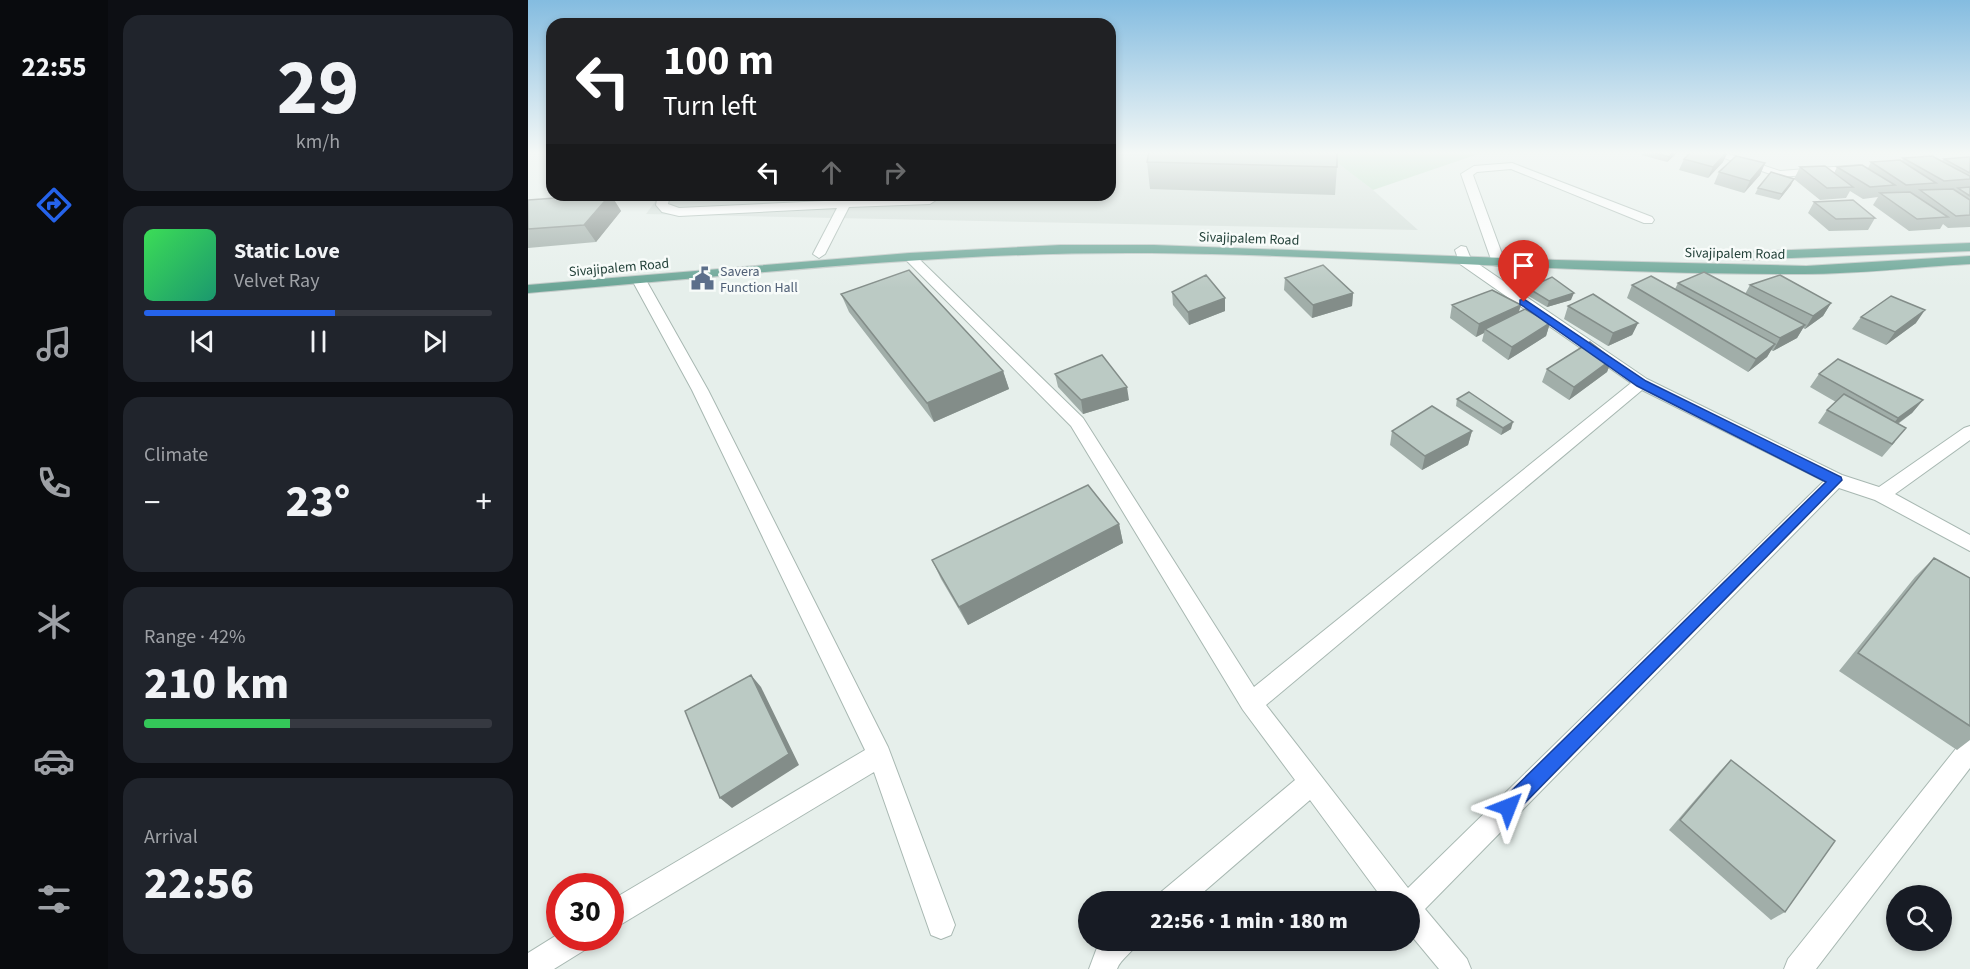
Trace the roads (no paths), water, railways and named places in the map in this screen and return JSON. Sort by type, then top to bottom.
[{"type":"main road","name":"Sivajipalem Road","points":[[528,279],[912,245],[1059,238],[1463,256]]},
{"type":"main road","name":"Sivajipalem Road","points":[[1497,257],[1760,257],[1970,247]]},
{"type":"main road","name":"Sivajipalem Road","points":[[528,289],[909,256],[1060,249],[1463,256],[1806,270],[1970,260]]},
{"type":"street","points":[[1475,197],[1497,257]]},
{"type":"street","points":[[1591,197],[1648,220]]},
{"type":"street","points":[[663,201],[662,205],[666,209],[679,212],[913,201]]},
{"type":"street","points":[[819,254],[844,205]]},
{"type":"street","points":[[909,256],[1077,422],[1251,703],[1394,891]]},
{"type":"street","points":[[1463,256],[1641,383],[1836,480],[1881,495],[1970,544]]},
{"type":"street","points":[[639,280],[700,390],[880,755],[940,925]]},
{"type":"street","points":[[1251,703],[1641,383]]},
{"type":"street","points":[[1881,495],[1970,432]]},
{"type":"street","points":[[1420,895],[1836,480]]},
{"type":"street","points":[[1798,969],[1970,749]]},
{"type":"street","points":[[624,908],[880,755]]},
{"type":"street","points":[[1184,891],[1312,782]]},
{"type":"street","points":[[1420,924],[1457,969]]},
{"type":"street","points":[[528,969],[557,951]]},
{"type":"street","points":[[1103,969],[1108,955],[1113,951]]},
{"type":"place","name":"Savera Function Hall","points":[[702,279]]}]
